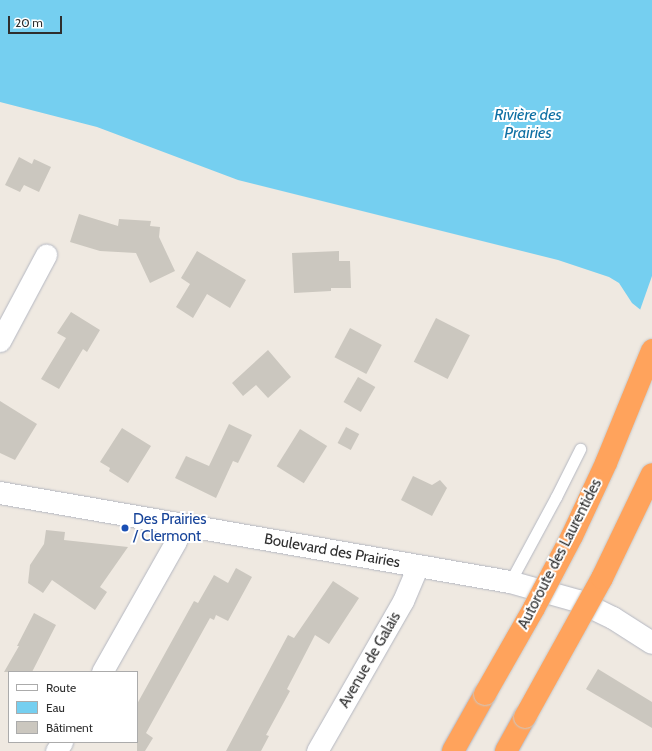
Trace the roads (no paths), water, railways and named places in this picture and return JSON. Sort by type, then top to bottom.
[{"type":"highway","name":"Autoroute des Laurentides","points":[[453,751],[534,608],[572,536],[606,463],[652,350]]},
{"type":"highway","points":[[506,751],[599,584],[652,474]]},
{"type":"street","points":[[0,341],[46,255]]},
{"type":"street","name":"Boulevard des Prairies","points":[[0,494],[510,582],[578,601],[614,618],[652,643]]},
{"type":"street","points":[[103,671],[176,541],[181,525]]},
{"type":"street","name":"Avenue de Galais","points":[[317,751],[403,601],[418,566]]},
{"type":"lane","points":[[510,582],[556,498],[580,449]]},
{"type":"water","name":"Rivière des Prairies","points":[[0,0],[652,0],[652,319],[632,303],[619,283],[609,277],[558,260],[238,180],[97,127],[0,102]]},
{"type":"place","name":"Des Prairies / Clermont","points":[[125,528]]}]
